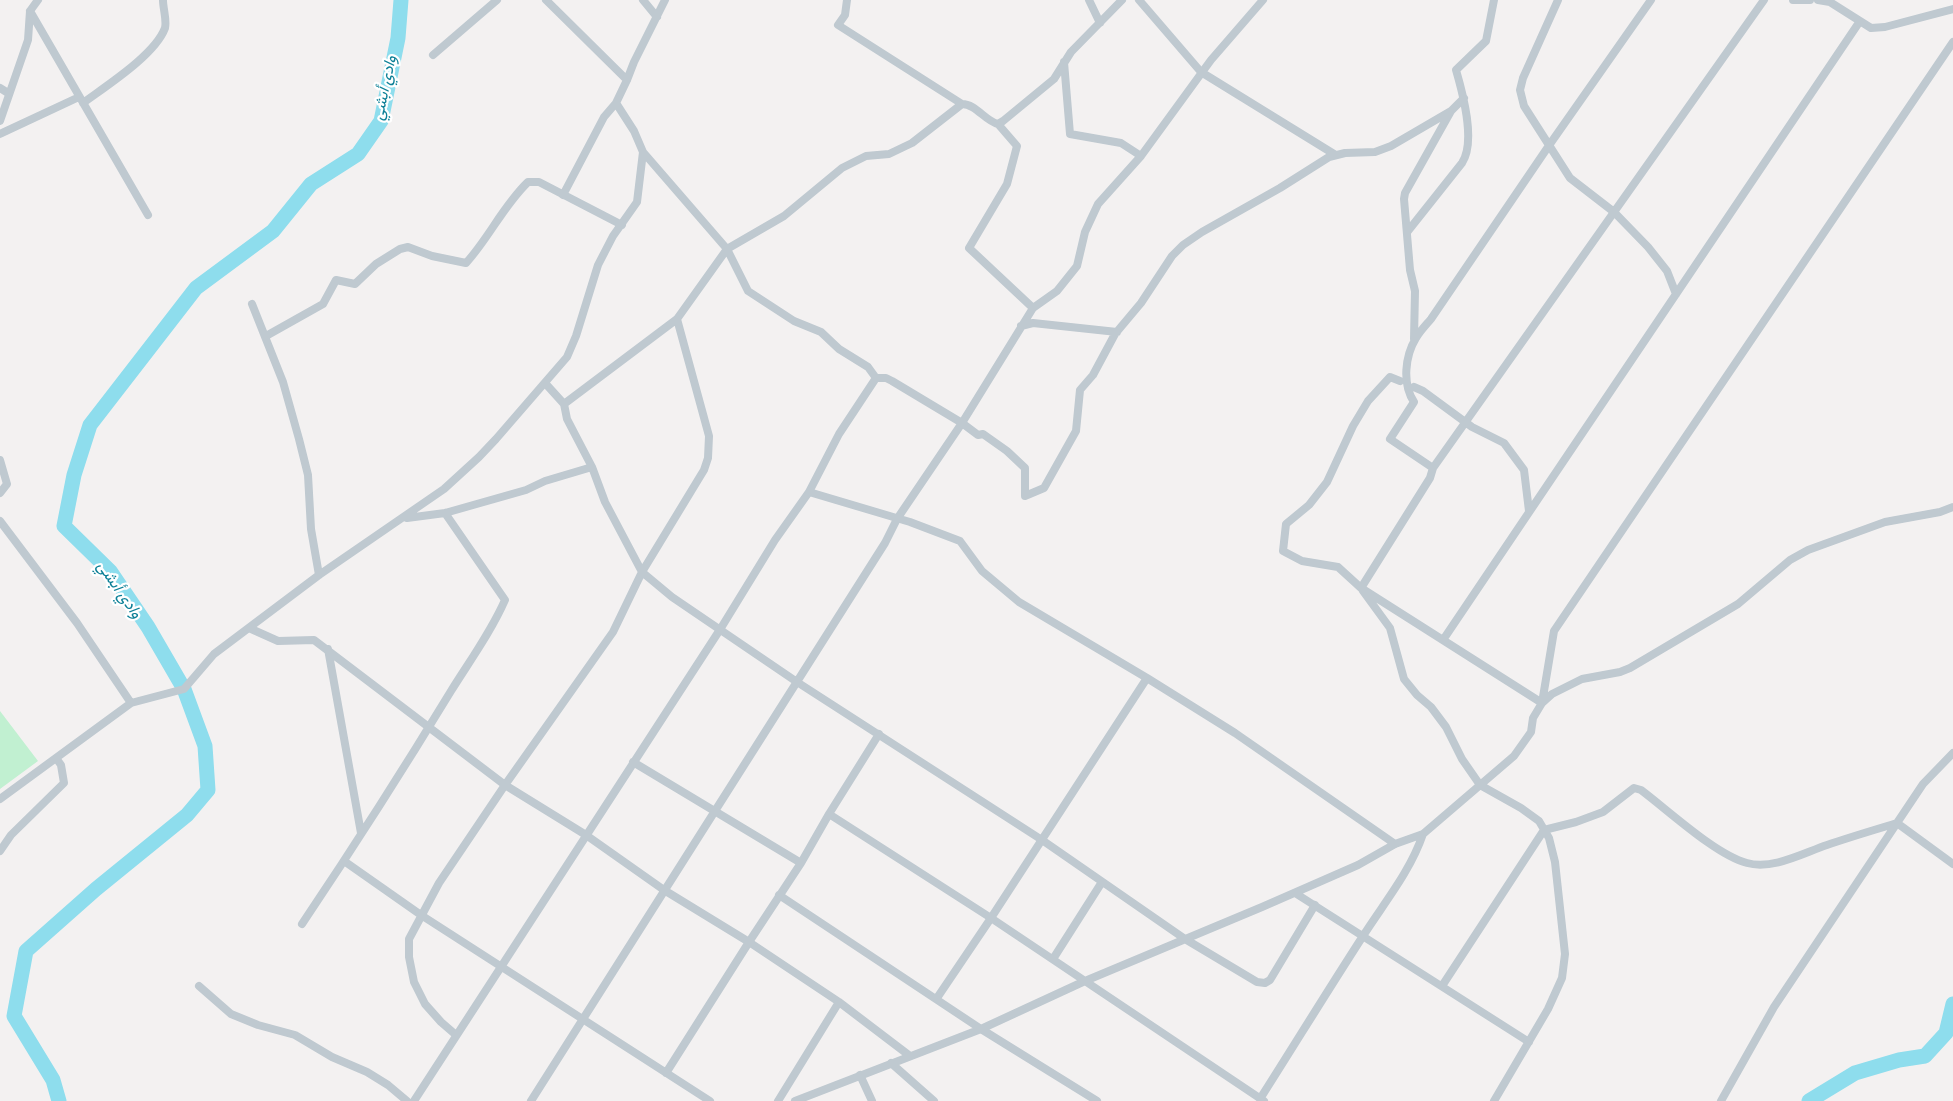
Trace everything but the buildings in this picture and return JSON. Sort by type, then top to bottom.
[{"type":"street","points":[[0,134],[81,100],[125,72],[153,46],[166,26],[164,0]]},
{"type":"street","points":[[434,55],[497,0]]},
{"type":"street","points":[[546,0],[627,80]]},
{"type":"street","points":[[643,0],[657,16]]},
{"type":"street","points":[[563,195],[604,117],[616,103],[665,0]]},
{"type":"street","points":[[847,0],[845,15],[838,25],[962,104],[968,104],[992,123],[998,124],[1017,146],[1007,184],[969,248],[1033,308]]},
{"type":"street","points":[[1089,0],[1100,23]]},
{"type":"street","points":[[998,124],[1054,79],[1071,52],[1122,0]]},
{"type":"street","points":[[1139,0],[1201,72],[1334,154]]},
{"type":"street","points":[[531,1101],[885,543],[897,519],[962,423],[1021,326],[1033,308],[1057,291],[1077,266],[1085,232],[1098,204],[1141,156],[1201,72],[1263,0]]},
{"type":"street","points":[[1558,0],[1523,78],[1520,90],[1524,106],[1570,178],[1614,212],[1648,247],[1667,271],[1676,294]]},
{"type":"street","points":[[1414,339],[1431,319],[1651,0]]},
{"type":"street","points":[[1361,588],[1430,478],[1433,468],[1764,0]]},
{"type":"street","points":[[1793,0],[1810,0]]},
{"type":"street","points":[[1818,0],[1830,2],[1871,28],[1885,27],[1953,9]]},
{"type":"street","points":[[1408,231],[1468,151],[1464,98],[1456,70],[1485,42],[1492,1]]},
{"type":"street","points":[[33,4],[81,100],[148,215]]},
{"type":"street","points":[[0,121],[28,40],[33,4]]},
{"type":"street","points":[[1443,640],[1860,21]]},
{"type":"street","points":[[1542,703],[1554,631],[1953,42]]},
{"type":"street","points":[[1064,62],[1070,134],[1121,143],[1141,156]]},
{"type":"street","points":[[0,88],[8,93]]},
{"type":"street","points":[[876,378],[886,378],[892,381],[978,435],[983,434],[999,445],[1025,468],[1025,496],[1044,488],[1076,431],[1080,390],[1093,375],[1117,332],[1141,303],[1172,256],[1183,245],[1334,154],[1376,152],[1391,146],[1451,111],[1464,98]]},
{"type":"street","points":[[616,103],[634,131],[643,153],[727,249],[748,291],[794,321],[821,332],[839,349],[868,367],[876,378]]},
{"type":"street","points":[[564,404],[677,319],[727,249],[784,216],[842,168],[866,156],[889,154],[912,142],[962,104]]},
{"type":"street","points":[[1433,468],[1390,440],[1414,402],[1407,386],[1406,376],[1414,339],[1415,291],[1410,270],[1404,199],[1451,111]]},
{"type":"street","points":[[0,799],[131,703],[184,689],[214,654],[319,575],[444,489],[479,457],[567,357],[576,336],[598,265],[613,236],[637,202],[643,153]]},
{"type":"street","points":[[266,336],[323,304],[336,280],[355,284],[376,264],[399,249],[408,247],[443,259],[466,263],[475,254],[518,192],[528,182],[539,182],[622,225]]},
{"type":"street","points":[[252,304],[283,382],[308,476],[311,529],[319,575]]},
{"type":"street","points":[[456,1035],[424,1004],[414,982],[409,957],[409,939],[439,883],[505,784],[613,632],[642,572],[705,470],[709,436],[677,319]]},
{"type":"street","points":[[1021,326],[1033,323],[1117,332]]},
{"type":"street","points":[[1400,381],[1390,377],[1368,400],[1327,482],[1309,505],[1286,524],[1283,551],[1302,561],[1338,567],[1361,588],[1542,703]]},
{"type":"street","points":[[414,1101],[721,628],[775,540],[809,492],[839,434],[876,378]]},
{"type":"street","points":[[545,382],[564,404],[567,419],[592,466],[605,502],[642,572],[672,597],[721,628],[797,682],[1042,840],[1185,939],[1257,982],[1265,983],[1270,980],[1315,905]]},
{"type":"street","points":[[1414,387],[1465,422],[1503,443],[1524,470],[1530,512]]},
{"type":"street","points":[[0,460],[7,484],[0,493]]},
{"type":"street","points":[[404,518],[446,513],[526,490],[545,481],[592,466]]},
{"type":"street","points":[[809,492],[910,522],[960,541],[982,571],[1019,602],[1235,733],[1395,844]]},
{"type":"street","points":[[795,1101],[981,1029],[1085,981],[1295,893],[1358,865],[1395,844],[1423,834],[1506,763],[1525,742],[1531,732],[1533,718],[1542,703],[1552,694],[1582,679],[1630,668],[1738,604],[1790,560],[1808,550],[1885,522],[1940,512],[1953,507]]},
{"type":"street","points":[[302,924],[429,728],[493,625],[505,600],[446,513]]},
{"type":"street","points":[[0,521],[77,623],[131,703]]},
{"type":"street","points":[[1361,588],[1390,628],[1404,679],[1431,707],[1446,727],[1462,759],[1480,785],[1539,821],[1549,838],[1555,862],[1565,954],[1562,978],[1548,1010],[1494,1101]]},
{"type":"street","points":[[249,628],[278,641],[314,640],[328,649],[505,784],[586,835],[664,890],[839,1002],[910,1056]]},
{"type":"street","points":[[328,649],[362,832]]},
{"type":"street","points":[[937,998],[992,918],[1147,678]]},
{"type":"street","points":[[666,1073],[748,942],[801,863],[879,734]]},
{"type":"street","points":[[1721,1101],[1774,1007],[1923,784],[1953,753]]},
{"type":"street","points":[[0,851],[11,836],[64,783],[61,765],[56,758]]},
{"type":"street","points":[[633,762],[801,863]]},
{"type":"street","points":[[1442,986],[1544,830],[1603,812],[1634,788],[1641,790],[1716,848],[1733,859],[1750,864],[1785,861],[1828,844],[1897,823]]},
{"type":"street","points":[[829,814],[992,918],[1262,1100],[1363,935],[1411,864],[1423,834]]},
{"type":"street","points":[[1897,823],[1953,864]]},
{"type":"street","points":[[344,861],[421,915],[710,1101]]},
{"type":"street","points":[[1053,959],[1102,882]]},
{"type":"street","points":[[1295,893],[1529,1042]]},
{"type":"street","points":[[779,895],[981,1029],[1097,1101]]},
{"type":"street","points":[[199,986],[231,1014],[258,1025],[295,1035],[332,1057],[367,1072],[388,1085],[407,1101]]},
{"type":"street","points":[[778,1101],[839,1002]]},
{"type":"street","points":[[891,1063],[934,1101]]},
{"type":"street","points":[[860,1075],[872,1101]]},
{"type":"green space","points":[[0,711],[38,761],[0,789]]},
{"type":"waterway","name":"وادي أبشي","points":[[59,1101],[53,1080],[14,1016],[26,951],[96,889],[187,815],[208,790],[205,746],[184,689],[148,627],[110,571],[64,526],[74,475],[90,425],[196,288],[273,231],[311,184],[358,154],[381,121],[398,38],[401,0]]},
{"type":"waterway","points":[[1809,1101],[1855,1073],[1899,1060],[1925,1056],[1946,1033],[1953,1004]]}]
